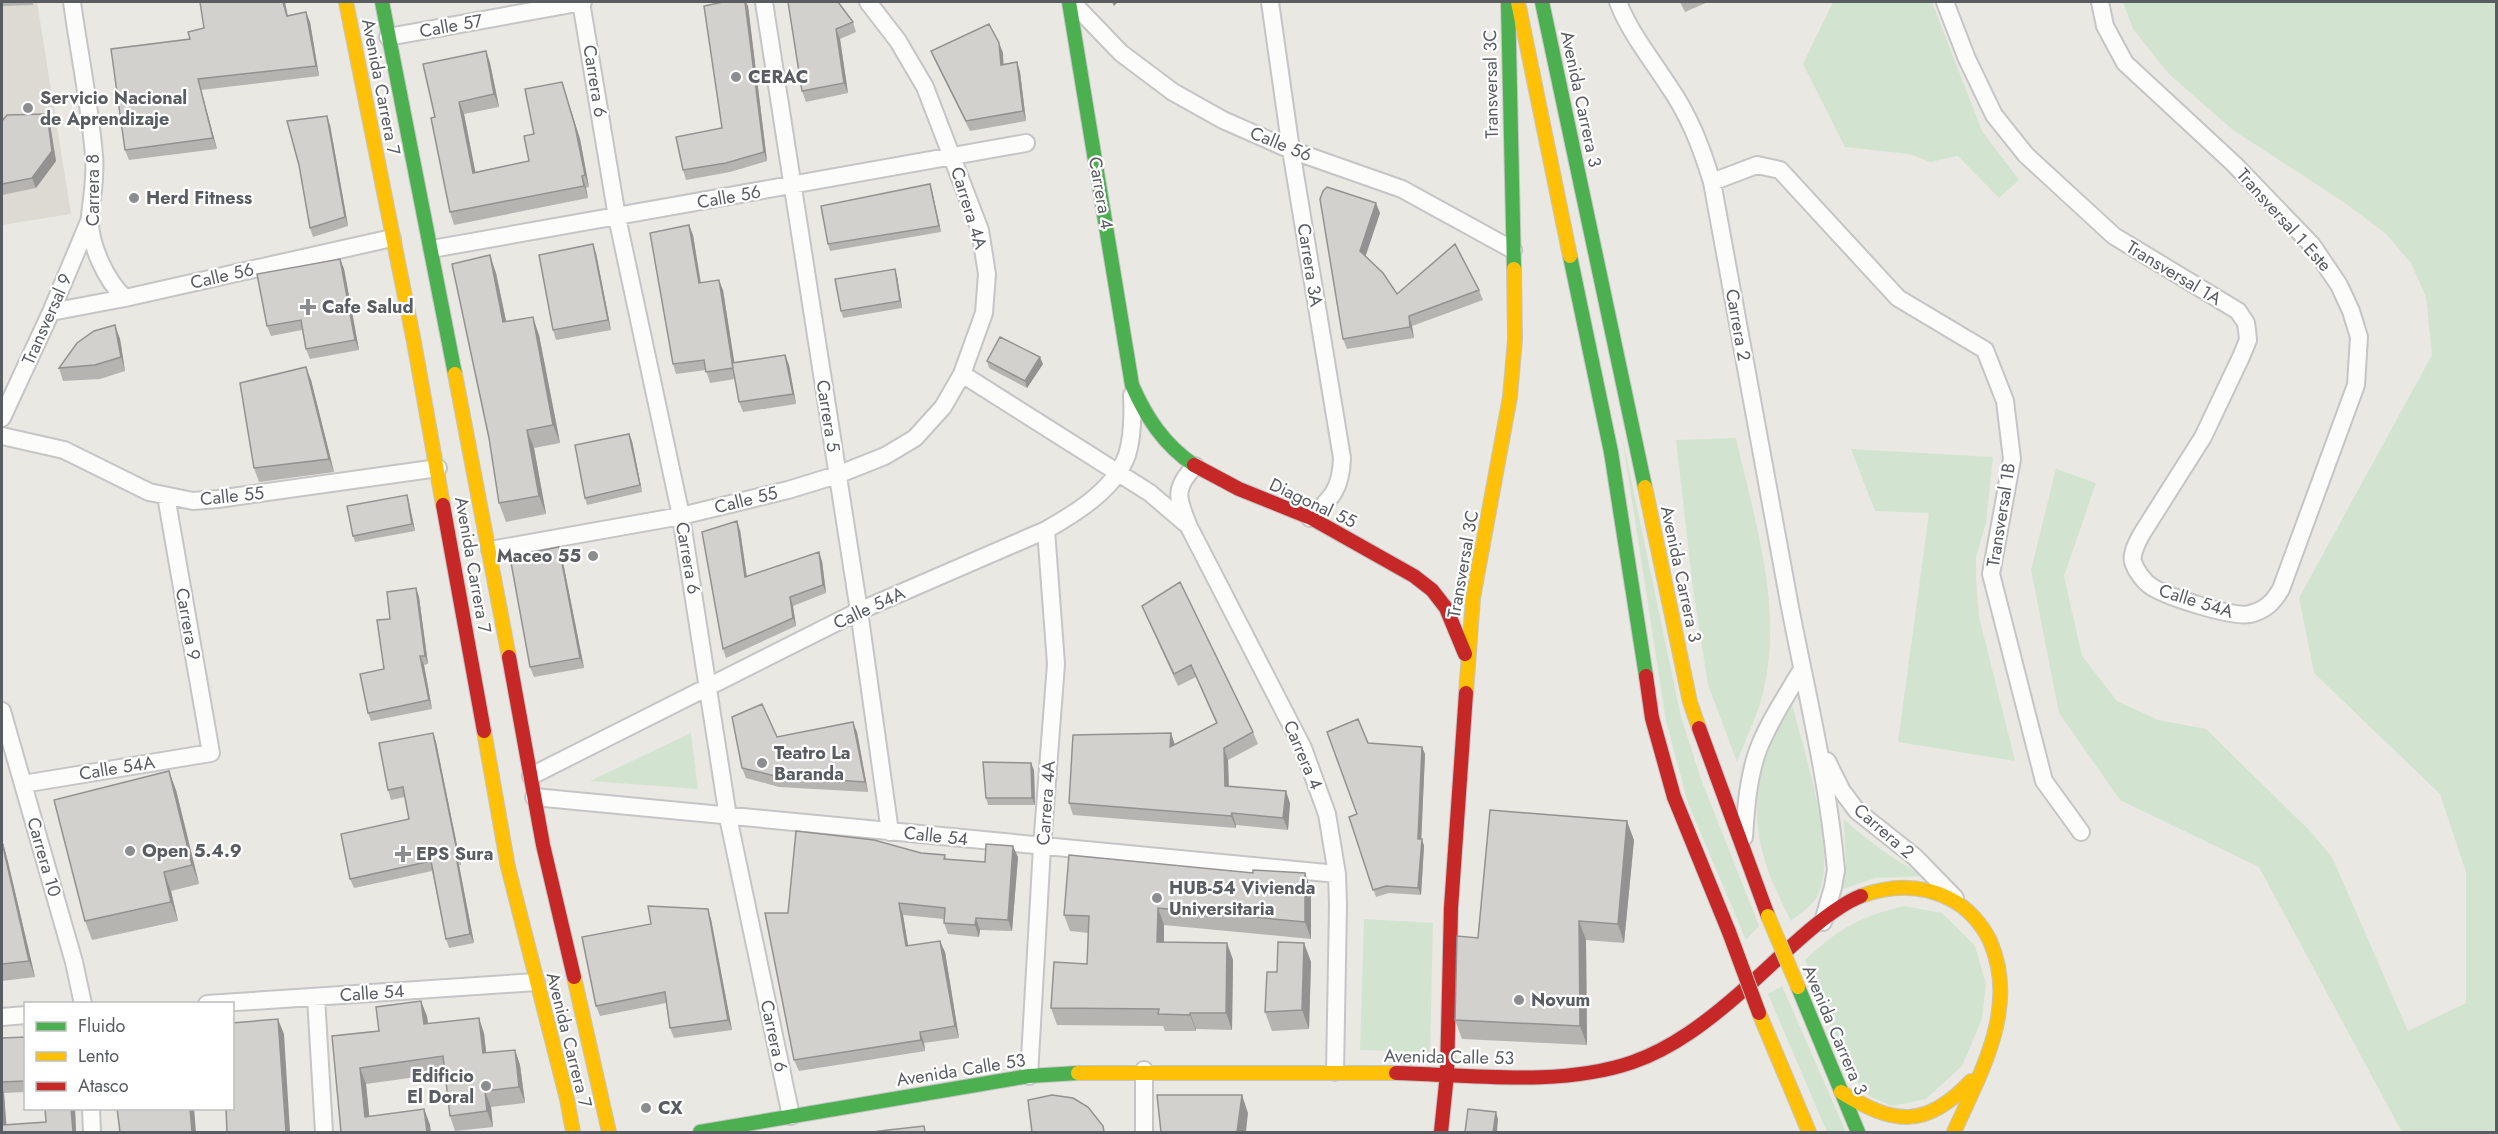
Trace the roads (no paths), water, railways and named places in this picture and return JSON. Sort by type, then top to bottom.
[{"type":"main road","name":"Avenida Carrera 7","points":[[346,2],[438,468],[508,867],[567,1099],[573,1132]]},
{"type":"main road","name":"Avenida Carrera 7","points":[[382,2],[490,550],[543,845],[609,1132]]},
{"type":"main road","name":"Carrera 4","points":[[1071,2],[1132,385]]},
{"type":"main road","name":"Transversal 3C","points":[[1441,1132],[1447,1074],[1451,908],[1473,598],[1510,397],[1515,339],[1508,2]]},
{"type":"main road","points":[[1518,2],[1611,452],[1652,718],[1674,796],[1759,1013],[1809,1132]]},
{"type":"main road","name":"Avenida Carrera 3","points":[[1542,2],[1690,702],[1768,916],[1858,1132]]},
{"type":"main road","name":"Diagonal 55","points":[[1132,385],[1156,431],[1173,450],[1196,466],[1242,491],[1310,518],[1399,565],[1432,592],[1446,608],[1468,662]]},
{"type":"main road","name":"Avenida Calle 53","points":[[700,1132],[1029,1076],[1144,1070],[1545,1077],[1587,1072],[1640,1059],[1679,1039],[1713,1015],[1840,908],[1880,890],[1910,886],[1937,892],[1961,905],[1979,923],[1993,945],[2004,985],[2001,1009],[1983,1068],[1954,1132]]},
{"type":"main road","name":"Avenida Calle 53","points":[[1841,1092],[1870,1109],[1890,1116],[1910,1119],[1929,1115],[1947,1106],[1983,1068]]},
{"type":"street","name":"Carrera 8","points":[[72,2],[94,156],[93,200],[90,218],[99,259],[109,280],[125,298]]},
{"type":"street","name":"Calle 57","points":[[388,37],[582,2]]},
{"type":"street","name":"Carrera 6","points":[[582,2],[617,217],[681,516],[728,817],[790,1116]]},
{"type":"street","name":"Carrera 5","points":[[764,2],[860,611],[890,832]]},
{"type":"street","name":"Carrera 4A","points":[[868,2],[898,41],[925,87],[980,230],[987,274],[984,314],[962,374]]},
{"type":"street","name":"Calle 56","points":[[1071,2],[1121,53],[1173,92],[1223,120],[1291,150],[1402,189],[1513,250]]},
{"type":"street","name":"Carrera 3A","points":[[1270,2],[1291,150],[1342,458],[1341,474],[1331,499],[1310,518]]},
{"type":"street","name":"Carrera 2","points":[[1618,2],[1642,49],[1669,86],[1699,138],[1712,182],[1802,669],[1820,747],[1836,870],[1822,923]]},
{"type":"street","name":"Transversal 1A","points":[[1945,2],[1967,59],[1994,115],[2026,155],[2114,236],[2238,311],[2246,322],[2248,340],[2213,418],[2134,549],[2133,560],[2138,570]]},
{"type":"street","name":"Transversal 1 Este","points":[[2100,2],[2105,26],[2125,63],[2234,164],[2312,245],[2327,264],[2351,311],[2359,337],[2355,385],[2281,589],[2274,602],[2262,610]]},
{"type":"street","name":"Calle 56","points":[[432,249],[1026,143]]},
{"type":"street","name":"Transversal 1B","points":[[1712,182],[1757,165],[1780,170],[1898,298],[1985,350],[2005,401],[2012,459],[1991,574],[2044,781],[2081,832]]},
{"type":"street","name":"Transversal 9","points":[[2,418],[51,312],[90,218]]},
{"type":"street","name":"Calle 56","points":[[51,312],[125,298],[392,238]]},
{"type":"street","points":[[962,374],[1150,493],[1190,527]]},
{"type":"street","name":"Calle 55","points":[[490,550],[681,516],[837,475],[885,456],[915,438],[944,407],[962,374]]},
{"type":"street","name":"Calle 54A","points":[[531,776],[860,611],[1046,530],[1072,515],[1097,497],[1126,457],[1130,442],[1132,385]]},
{"type":"street","name":"Calle 55","points":[[2,436],[64,450],[149,492],[193,501],[438,468]]},
{"type":"street","name":"Carrera 4","points":[[1196,466],[1185,476],[1179,488],[1179,500],[1190,527],[1303,748],[1327,814],[1337,874],[1335,1072]]},
{"type":"street","name":"Carrera 9","points":[[166,496],[210,753]]},
{"type":"street","name":"Carrera 4A","points":[[1029,1076],[1042,847],[1056,664],[1046,530]]},
{"type":"street","name":"Calle 54A","points":[[2138,570],[2143,580],[2163,593],[2232,615],[2247,615],[2262,610]]},
{"type":"street","points":[[1743,852],[1746,804],[1758,749],[1802,669]]},
{"type":"street","name":"Carrera 10","points":[[2,711],[74,962],[83,1002]]},
{"type":"street","name":"Carrera 2","points":[[1820,747],[1842,791],[1857,811],[1915,857],[1961,905]]},
{"type":"street","name":"Calle 54A","points":[[23,784],[210,753]]},
{"type":"street","name":"Calle 54","points":[[534,797],[1337,874]]},
{"type":"street","name":"Calle 54","points":[[234,1002],[536,982]]},
{"type":"street","points":[[316,997],[324,1132]]},
{"type":"street","points":[[2,1017],[24,1015]]},
{"type":"street","points":[[1144,1070],[1144,1132]]},
{"type":"street","points":[[91,1110],[92,1132]]},
{"type":"place","name":"CERAC","points":[[736,77]]},
{"type":"place","name":"Servicio Nacional de Aprendizaje","points":[[28,108]]},
{"type":"place","name":"Herd Fitness","points":[[134,198]]},
{"type":"place","name":"Cafe Salud","points":[[308,307]]},
{"type":"place","name":"Maceo 55","points":[[593,556]]},
{"type":"place","name":"Teatro La Baranda","points":[[762,763]]},
{"type":"place","name":"Open 5.4.9","points":[[130,851]]},
{"type":"place","name":"EPS Sura","points":[[403,854]]},
{"type":"place","name":"HUB-54 Vivienda Universitaria","points":[[1157,898]]},
{"type":"place","name":"Novum","points":[[1519,1000]]},
{"type":"place","name":"Edificio El Doral","points":[[486,1086]]},
{"type":"place","name":"CX","points":[[646,1108]]}]
